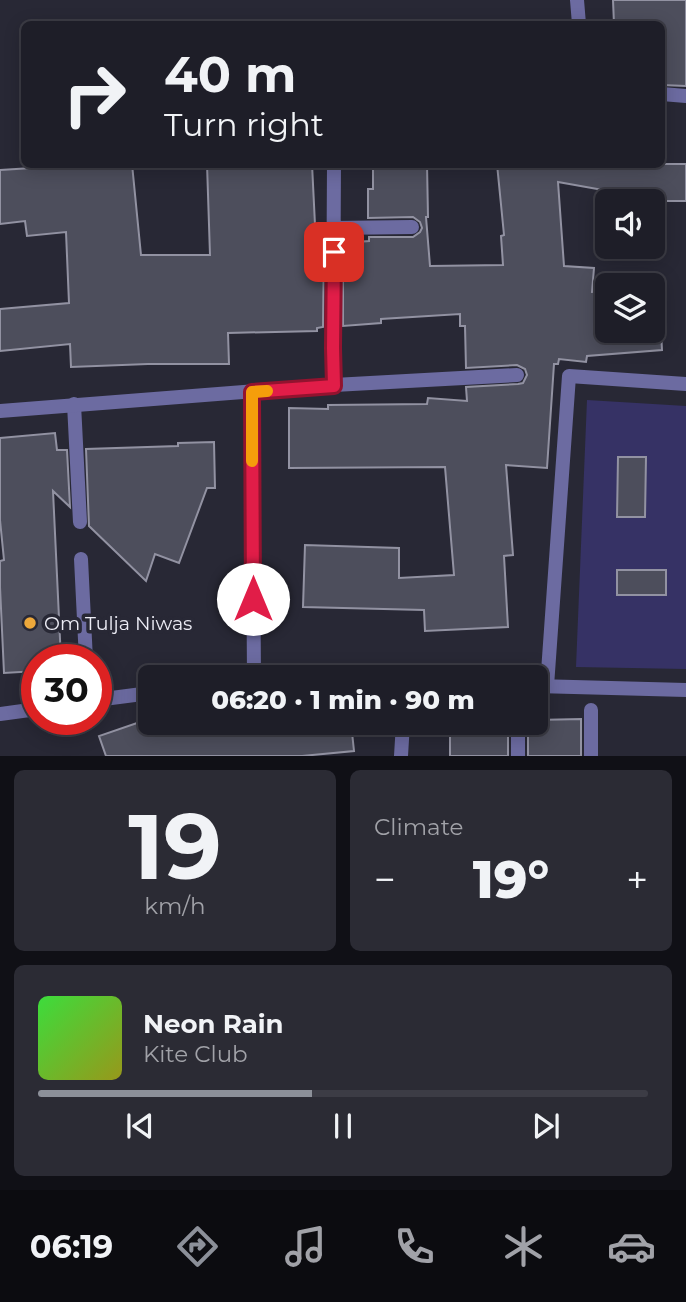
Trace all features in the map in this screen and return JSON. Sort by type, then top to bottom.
[{"type":"street","points":[[577,0],[579,21]]},
{"type":"street","points":[[665,94],[686,96]]},
{"type":"street","points":[[334,168],[334,386]]},
{"type":"street","points":[[334,228],[412,227]]},
{"type":"street","points":[[0,411],[517,375]]},
{"type":"street","points":[[543,665],[569,376],[686,384]]},
{"type":"street","points":[[252,392],[254,665]]},
{"type":"street","points":[[75,404],[80,522]]},
{"type":"street","points":[[81,559],[85,644]]},
{"type":"street","points":[[548,686],[686,690]]},
{"type":"street","points":[[112,698],[138,694]]},
{"type":"street","points":[[591,710],[591,756]]},
{"type":"street","points":[[0,714],[21,711]]},
{"type":"street","points":[[401,756],[402,735]]},
{"type":"street","points":[[518,735],[518,756]]},
{"type":"shaded area","points":[[587,400],[686,406],[686,669],[576,667]]},
{"type":"building","points":[[613,0],[686,0],[686,86],[665,85],[665,21],[614,21]]},
{"type":"building","points":[[665,164],[686,164],[686,201],[665,201],[665,189],[597,189],[558,182],[564,266],[594,268],[592,292],[595,292],[595,343],[662,343],[662,350],[587,356],[586,362],[559,359],[558,364],[554,364],[547,468],[506,465],[513,555],[504,556],[508,627],[425,631],[424,610],[303,607],[305,545],[399,548],[399,578],[454,575],[445,467],[289,468],[289,408],[328,409],[328,405],[427,404],[428,398],[467,401],[466,387],[518,384],[523,383],[527,375],[525,369],[517,365],[466,368],[465,326],[460,326],[460,314],[381,319],[381,323],[343,326],[343,243],[369,241],[369,237],[413,237],[422,228],[420,222],[413,217],[368,218],[368,189],[373,189],[373,168],[427,168],[426,217],[430,266],[503,265],[501,236],[504,235],[497,168],[665,168]]},
{"type":"building","points":[[132,168],[141,255],[210,255],[207,168],[312,168],[316,245],[324,245],[323,327],[317,328],[317,331],[228,333],[229,364],[71,367],[70,344],[0,351],[0,309],[69,303],[66,232],[27,236],[25,221],[0,224],[0,170]]},
{"type":"building","points":[[55,433],[57,450],[67,450],[70,507],[53,491],[60,644],[21,644],[21,672],[4,673],[0,587],[0,561],[4,560],[0,520],[0,438]]},
{"type":"building","points":[[214,442],[215,488],[207,488],[179,563],[155,554],[146,581],[89,526],[86,449]]},
{"type":"building","points":[[618,457],[646,457],[645,517],[617,517]]},
{"type":"building","points":[[617,570],[666,570],[666,595],[617,595]]},
{"type":"building","points":[[581,719],[581,756],[528,756],[528,735],[548,735],[548,720]]},
{"type":"building","points":[[138,723],[138,735],[352,735],[354,751],[302,756],[106,756],[99,736],[112,735],[112,732]]},
{"type":"building","points":[[450,735],[508,735],[508,756],[450,756]]},
{"type":"slow traffic","points":[[252,461],[252,392],[267,391]]},
{"type":"place","name":"Om Tulja Niwas","points":[[30,623]]},
{"type":"route","points":[[253,599],[252,392],[334,386],[334,252]]}]
